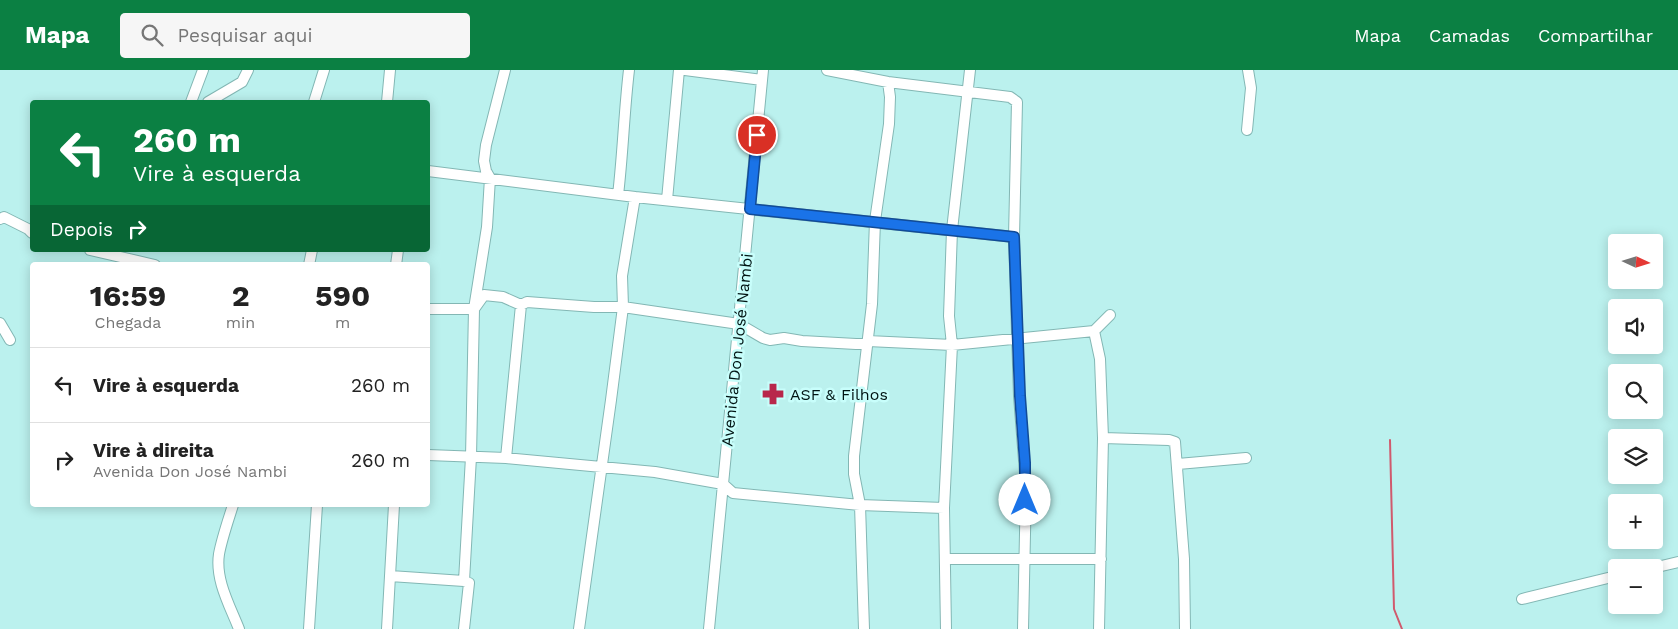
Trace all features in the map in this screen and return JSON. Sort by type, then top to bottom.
[{"type":"street","points":[[192,100],[203,70]]},
{"type":"street","points":[[211,100],[242,82],[248,70]]},
{"type":"street","points":[[315,100],[324,70]]},
{"type":"street","points":[[388,100],[390,70]]},
{"type":"street","points":[[464,581],[471,457],[474,310],[487,227],[490,178],[484,162],[486,145],[505,70]]},
{"type":"street","points":[[618,195],[623,154],[624,109],[628,70]]},
{"type":"street","points":[[667,200],[679,70]]},
{"type":"street","points":[[685,70],[763,75]]},
{"type":"street","points":[[827,70],[888,82],[968,90],[1010,97],[1018,105],[1014,175],[1014,237],[1020,396],[1026,486],[1023,629]]},
{"type":"street","points":[[946,629],[944,508],[952,344],[949,316],[952,230],[970,70]]},
{"type":"street","points":[[1247,130],[1251,88],[1248,70]]},
{"type":"street","name":"Avenida Don José Nambi","points":[[710,629],[763,75]]},
{"type":"street","points":[[864,629],[860,505],[854,474],[854,456],[872,304],[875,221],[889,124],[890,97],[888,82]]},
{"type":"street","points":[[430,171],[635,197],[1014,237]]},
{"type":"street","points":[[579,629],[622,307],[622,276],[635,197]]},
{"type":"street","points":[[0,219],[4,217],[30,231]]},
{"type":"street","points":[[99,252],[142,262]]},
{"type":"street","points":[[474,310],[484,295],[503,297],[521,305]]},
{"type":"street","points":[[521,305],[527,302],[622,307],[739,324],[762,338],[770,340],[784,338],[856,344],[864,344],[868,341],[952,344],[1094,331],[1110,316]]},
{"type":"street","points":[[506,458],[521,305]]},
{"type":"street","points":[[430,309],[474,310]]},
{"type":"street","points":[[0,323],[10,340]]},
{"type":"street","points":[[1094,331],[1100,358],[1103,438],[1099,629]]},
{"type":"street","points":[[1103,438],[1169,440],[1175,442],[1184,559],[1185,629]]},
{"type":"street","points":[[430,455],[506,458],[655,472],[724,484],[733,493],[860,505],[944,508]]},
{"type":"street","points":[[1178,464],[1246,458]]},
{"type":"street","points":[[232,507],[219,554],[218,566],[222,585],[239,629]]},
{"type":"street","points":[[309,629],[317,507]]},
{"type":"street","points":[[387,629],[394,507]]},
{"type":"street","points":[[946,559],[1101,559]]},
{"type":"street","points":[[1663,566],[1678,562]]},
{"type":"street","points":[[390,576],[464,581],[469,583],[464,629]]},
{"type":"street","points":[[1522,599],[1608,578]]},
{"type":"waterway","points":[[1390,440],[1394,609],[1402,629]]},
{"type":"place","name":"ASF & Filhos","points":[[773,394]]},
{"type":"route","points":[[757,135],[750,209],[1014,237],[1022,438],[1026,486],[1025,500]]}]
